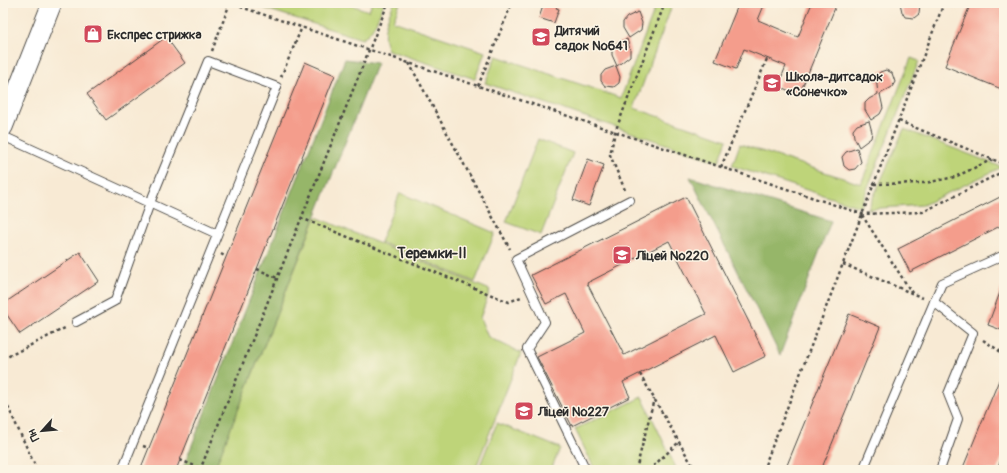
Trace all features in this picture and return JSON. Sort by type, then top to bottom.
[{"type":"street","points":[[3,127],[50,4]]},
{"type":"lane","points":[[76,322],[115,301],[150,203],[208,61],[277,86],[122,470]]},
{"type":"lane","points":[[3,136],[217,234]]},
{"type":"lane","points":[[586,470],[527,349],[545,322],[516,259],[630,200]]},
{"type":"lane","points":[[863,470],[942,283],[1004,255]]},
{"type":"lane","points":[[934,302],[973,333],[948,394],[958,419],[940,470]]},
{"type":"path","points":[[208,61],[230,3],[862,214],[923,212],[1004,171]]},
{"type":"path","points":[[180,460],[200,469],[388,3]]},
{"type":"path","points":[[478,86],[512,3]]},
{"type":"path","points":[[630,200],[610,155],[615,132],[665,3]]},
{"type":"path","points":[[763,470],[944,3]]},
{"type":"path","points":[[277,86],[302,28]]},
{"type":"path","points":[[721,167],[767,59]]},
{"type":"path","points":[[408,63],[516,259]]},
{"type":"path","points":[[899,120],[1004,164]]},
{"type":"path","points":[[874,184],[925,183],[956,177],[993,159]]},
{"type":"path","points":[[862,214],[912,294]]},
{"type":"path","points":[[301,218],[509,302],[531,292]]},
{"type":"path","points":[[843,264],[934,302]]},
{"type":"path","points":[[257,269],[277,278]]},
{"type":"path","points":[[3,359],[76,322]]},
{"type":"path","points":[[973,333],[1004,354]]},
{"type":"path","points":[[640,374],[695,470]]},
{"type":"path","points":[[3,396],[37,470]]},
{"type":"path","points":[[636,470],[654,398]]},
{"type":"path","points":[[649,470],[679,442]]},
{"type":"green space","points":[[247,3],[345,3],[369,11],[372,3],[384,3],[373,28],[362,39]]},
{"type":"green space","points":[[394,3],[400,3],[393,21],[485,52],[475,79],[388,50],[385,38],[385,26]]},
{"type":"green space","points":[[657,3],[673,3],[634,108],[727,140],[719,162],[485,83],[496,56],[621,98]]},
{"type":"green space","points":[[911,58],[919,61],[860,207],[732,166],[740,144],[861,184]]},
{"type":"green space","points":[[345,59],[377,63],[214,470],[182,470]]},
{"type":"green space","points":[[904,129],[1002,167],[923,205],[868,209]]},
{"type":"green space","points":[[538,139],[573,153],[541,235],[506,222]]},
{"type":"green space","points":[[690,177],[831,221],[780,355]]},
{"type":"green space","points":[[400,193],[495,233],[475,282],[380,242]]},
{"type":"green space","points":[[316,217],[490,290],[480,318],[488,337],[521,353],[475,470],[214,470]]},
{"type":"green space","points":[[642,397],[677,470],[595,470],[575,429]]},
{"type":"green space","points":[[497,423],[560,448],[551,470],[478,470]]},
{"type":"building","points":[[544,3],[559,3],[556,8],[559,9],[554,23],[539,18]]},
{"type":"building","points":[[739,3],[765,3],[758,20],[798,37],[812,3],[837,3],[799,95],[778,86],[786,66],[744,49],[736,69],[715,61]]},
{"type":"building","points":[[900,3],[920,3],[919,14],[914,18],[905,17]]},
{"type":"building","points":[[971,3],[1004,3],[1004,90],[945,66]]},
{"type":"building","points":[[638,12],[642,23],[641,30],[629,38],[623,28],[623,22],[627,17]]},
{"type":"building","points":[[166,37],[185,63],[106,120],[87,94]]},
{"type":"building","points":[[627,39],[630,56],[617,66],[612,55],[612,48],[616,44]]},
{"type":"building","points":[[305,62],[335,75],[176,470],[140,470]]},
{"type":"building","points":[[616,66],[620,77],[619,83],[614,87],[605,86],[601,81],[601,75],[605,70]]},
{"type":"building","points":[[886,70],[892,73],[895,82],[892,87],[880,94],[883,108],[880,114],[871,120],[865,110],[865,103],[878,94],[876,77],[880,72]]},
{"type":"building","points":[[869,121],[872,132],[871,138],[859,147],[854,137],[853,130],[857,125]]},
{"type":"building","points":[[857,148],[861,162],[855,169],[849,170],[844,166],[842,157],[846,152]]},
{"type":"building","points":[[588,159],[604,165],[589,206],[573,200]]},
{"type":"building","points":[[1004,195],[1004,224],[910,272],[898,249]]},
{"type":"building","points":[[686,197],[766,356],[734,372],[716,335],[623,382],[630,397],[572,426],[537,357],[585,333],[566,294],[546,304],[531,275]],"holes":[[[669,241],[706,314],[624,355],[587,283]]]},
{"type":"building","points":[[80,252],[99,281],[20,334],[3,309],[3,304]]},
{"type":"building","points":[[1002,287],[1004,287],[1004,331],[988,325]]},
{"type":"building","points":[[849,314],[880,327],[849,403],[821,470],[785,470]]},
{"type":"building","points":[[1004,368],[1004,452],[997,470],[962,470]]},
{"type":"place","name":"Експрес стрижка","points":[[93,34]]},
{"type":"place","name":"Дитячий садок №641","points":[[541,37]]},
{"type":"place","name":"Школа-дитсадок «Сонечко»","points":[[772,83]]},
{"type":"place","name":"Ліцей №220","points":[[622,255]]},
{"type":"place","name":"Ліцей №227","points":[[524,411]]},
{"type":"district","name":"Теремки-ІІ","points":[[432,253]]}]
